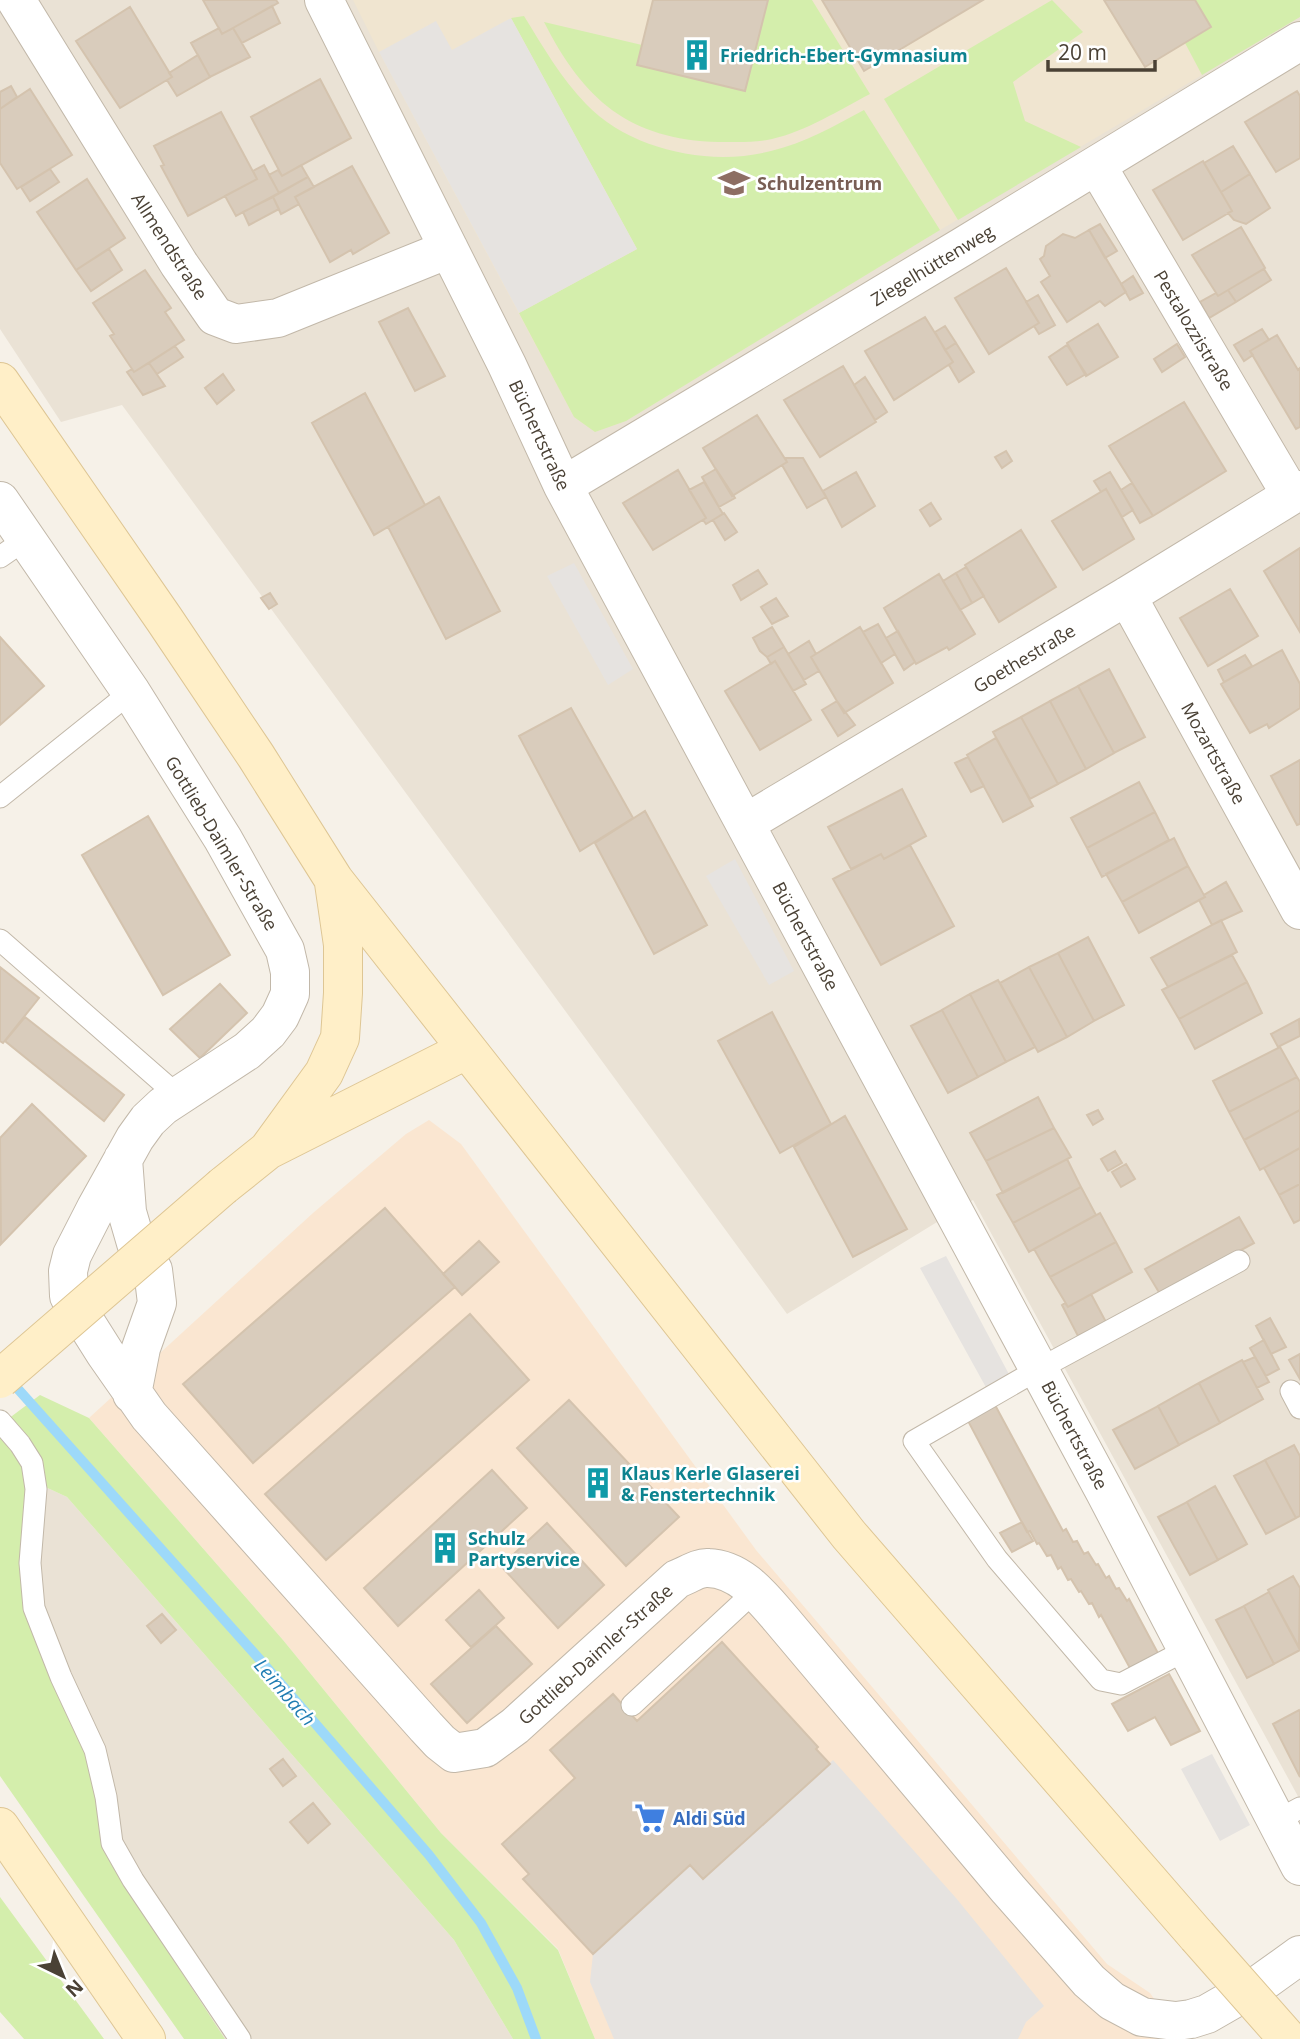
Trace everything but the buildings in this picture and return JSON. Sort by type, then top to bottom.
[{"type":"main road","points":[[0,382],[187,653],[334,880],[466,1050],[849,1535],[1288,2039]]},
{"type":"main road","points":[[268,1150],[324,1073],[340,1038],[343,945],[334,880]]},
{"type":"main road","points":[[0,1379],[268,1150],[466,1050]]},
{"type":"main road","points":[[0,1827],[146,2039]]},
{"type":"street","name":"Allmendstraße","points":[[16,0],[179,264],[215,316],[236,324],[278,318],[449,249]]},
{"type":"street","name":"Büchertstraße","points":[[324,0],[507,365],[563,486],[1188,1649],[1288,1814],[1300,1866]]},
{"type":"street","name":"Ziegelhüttenweg","points":[[563,486],[1300,41]]},
{"type":"street","name":"Pestalozzistraße","points":[[1097,166],[1296,492]]},
{"type":"street","name":"Goethestraße","points":[[746,823],[1296,492]]},
{"type":"street","name":"Gottlieb-Daimler-Straße","points":[[0,501],[13,548],[131,692],[223,839],[285,950],[290,972],[290,994],[280,1016],[268,1032],[247,1051],[177,1096],[148,1120],[123,1159],[72,1255],[68,1271],[69,1296],[149,1416],[426,1727],[454,1753],[485,1748],[515,1726],[677,1579],[706,1567],[735,1574],[755,1591],[866,1717],[1008,1889],[1089,1981],[1112,2001],[1142,2017],[1176,2021],[1191,2019],[1207,2014],[1250,1989],[1300,1955]]},
{"type":"street","name":"Mozartstraße","points":[[1127,596],[1300,910]]},
{"type":"street","points":[[123,1159],[127,1212],[136,1243],[153,1270],[157,1303],[141,1348],[132,1394]]},
{"type":"lane","points":[[0,797],[131,692]]},
{"type":"lane","points":[[0,940],[177,1096]]},
{"type":"lane","points":[[1188,1649],[1121,1684],[1101,1680],[998,1559],[914,1441],[1039,1369],[1239,1261]]},
{"type":"lane","points":[[0,1421],[32,1463],[36,1489],[30,1563],[34,1608],[61,1676],[96,1749],[112,1843],[133,1880],[240,2039]]},
{"type":"lane","points":[[632,1705],[755,1591]]},
{"type":"shaded area","points":[[0,0],[1300,0],[1300,1800],[973,1200],[787,1314],[122,405],[61,422],[0,329]]},
{"type":"shaded area","name":"Schulzentrum","points":[[353,0],[1300,0],[1300,17],[940,230],[626,421],[595,432],[574,417]]},
{"type":"shaded area","points":[[511,18],[637,249],[519,313],[379,52],[436,21],[452,50]]},
{"type":"shaded area","points":[[574,563],[633,669],[608,685],[547,576]]},
{"type":"shaded area","points":[[735,859],[794,971],[769,985],[706,876]]},
{"type":"shaded area","points":[[429,1120],[461,1144],[756,1550],[1107,1964],[1150,1993],[1182,2039],[595,2039],[558,1949],[441,1833],[283,1640],[89,1418],[313,1213],[406,1134]]},
{"type":"shaded area","points":[[946,1256],[1011,1378],[988,1391],[920,1268]]},
{"type":"shaded area","points":[[28,1479],[67,1497],[454,1940],[513,2039],[225,2039],[123,1882],[52,1682]]},
{"type":"shaded area","points":[[1212,1754],[1250,1825],[1220,1841],[1181,1769]]},
{"type":"shaded area","points":[[833,1760],[956,1898],[1044,2006],[1026,2022],[1018,2039],[614,2039],[590,1982],[593,1954],[690,1865],[703,1879]]},
{"type":"green space","points":[[768,0],[812,0],[870,94],[798,131],[759,141],[719,142],[687,139],[659,133],[634,123],[612,110],[575,73],[544,22],[642,45],[637,65],[744,91]]},
{"type":"green space","points":[[1052,0],[1083,32],[1013,82],[1025,121],[1081,147],[958,220],[884,99]]},
{"type":"green space","points":[[1195,0],[1300,0],[1300,17],[1202,75],[1185,43],[1211,27]]},
{"type":"green space","points":[[524,16],[560,73],[586,104],[625,133],[672,151],[723,157],[771,151],[807,139],[864,110],[940,230],[626,421],[595,432],[574,417],[519,313],[637,249],[511,18]]},
{"type":"green space","points":[[40,1395],[89,1418],[283,1640],[441,1833],[558,1950],[595,2039],[513,2039],[454,1940],[67,1497],[28,1479],[20,1564],[83,1745],[123,1882],[225,2039],[184,2039],[0,1776],[0,1425]]},
{"type":"green space","points":[[0,1897],[104,2039],[24,2039],[0,2012]]},
{"type":"waterway","name":"Leimbach","points":[[9,1379],[262,1662],[429,1855],[481,1923],[517,1988],[536,2039]]},
{"type":"place","name":"Friedrich-Ebert-Gymnasium","points":[[697,55]]},
{"type":"place","name":"Schulzentrum","points":[[734,183]]},
{"type":"place","name":"Klaus Kerle Glaserei & Fenstertechnik","points":[[598,1483]]},
{"type":"place","name":"Schulz Partyservice","points":[[445,1548]]},
{"type":"place","name":"Aldi Süd","points":[[650,1818]]}]
